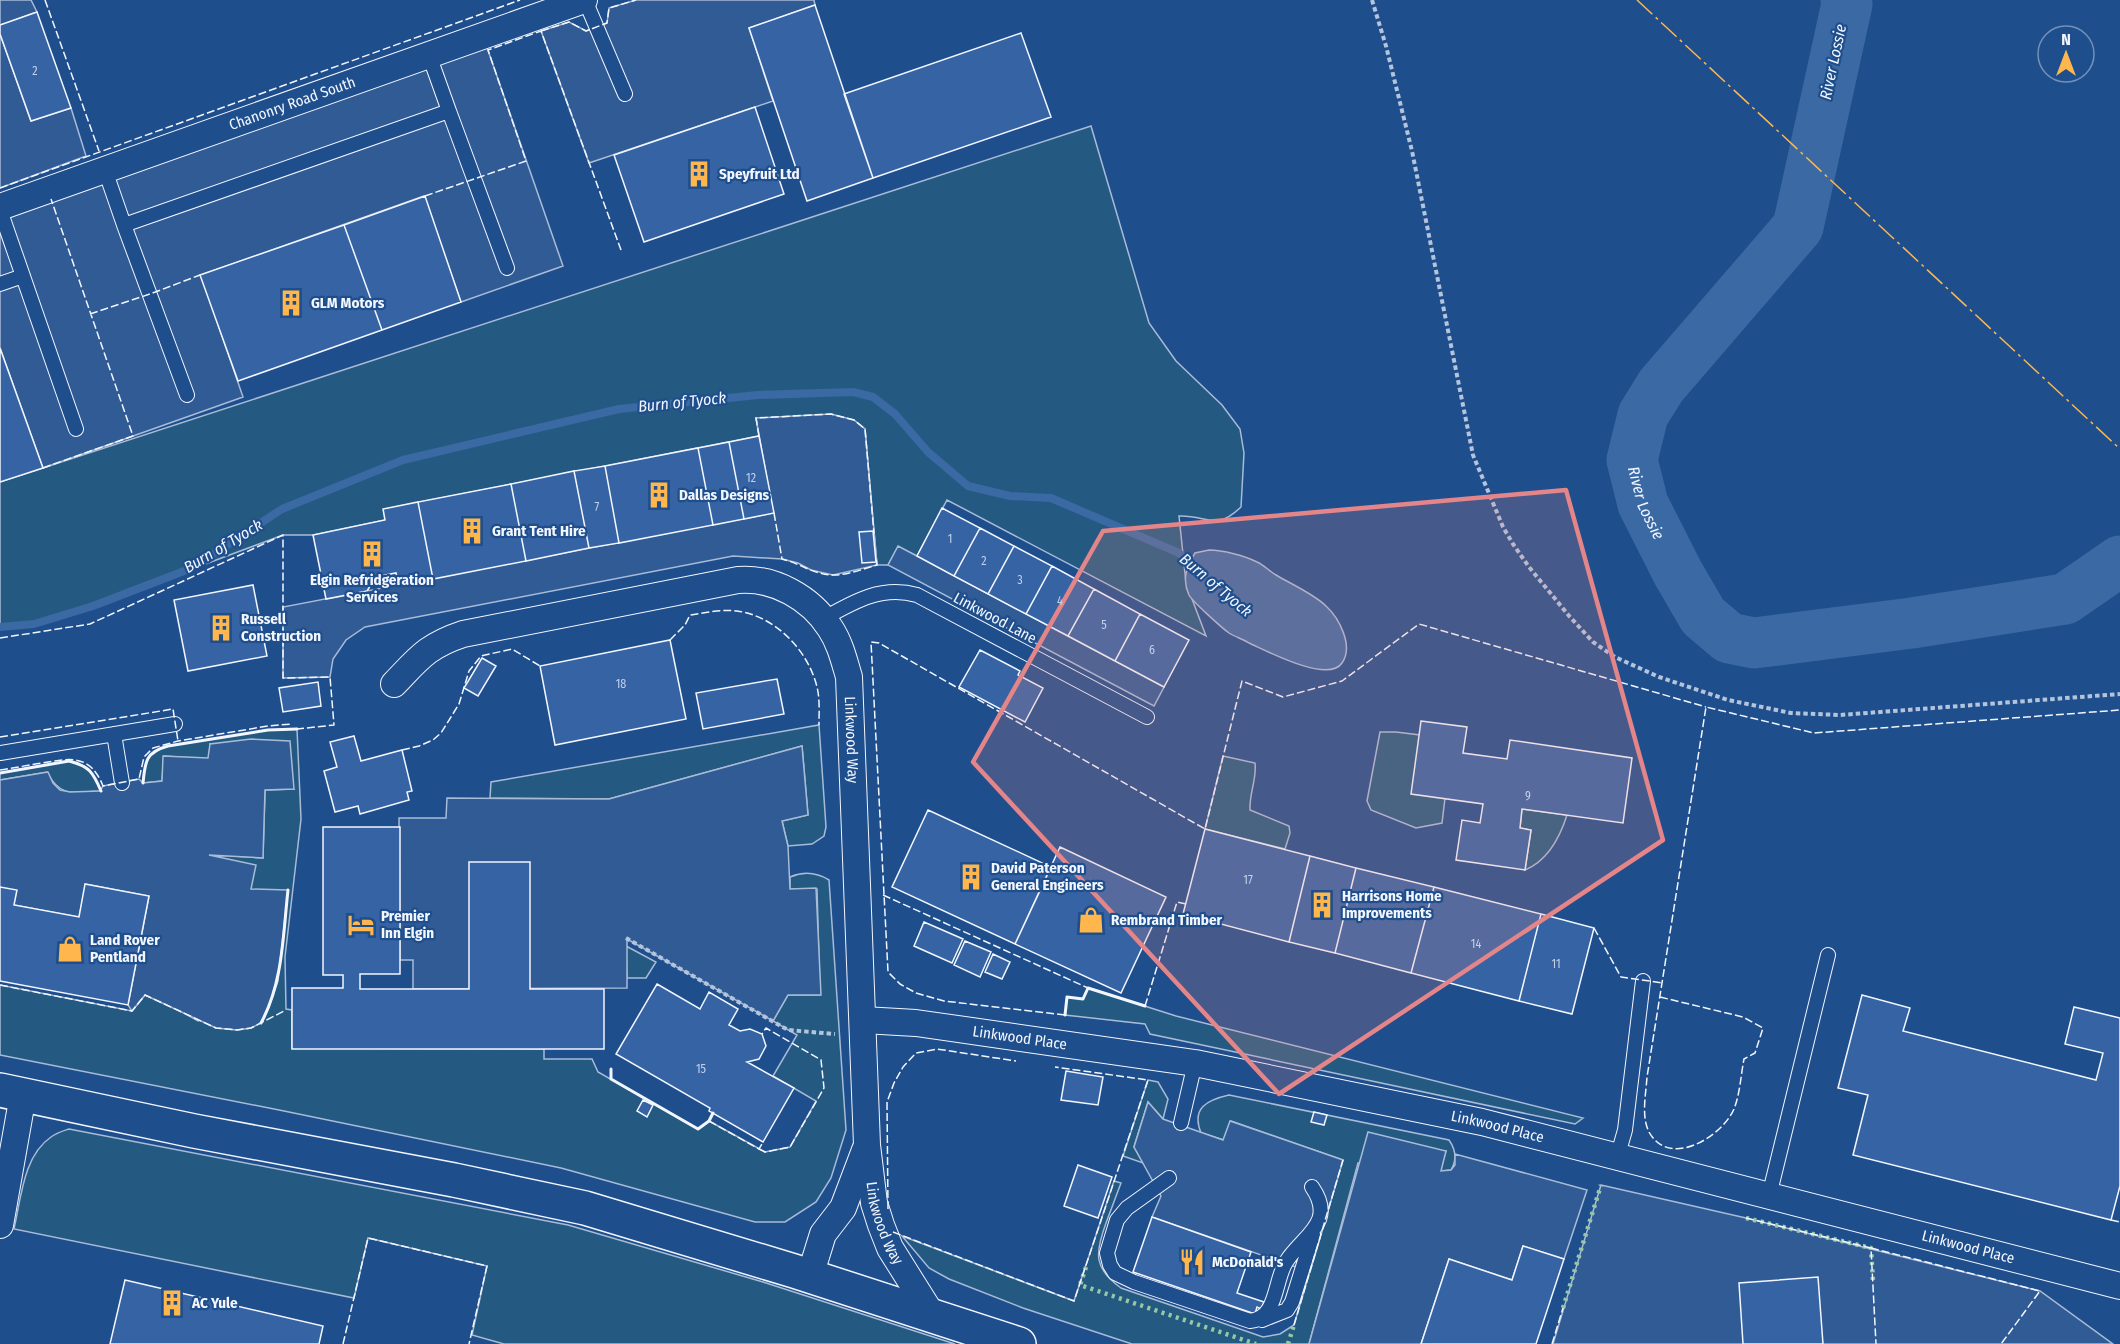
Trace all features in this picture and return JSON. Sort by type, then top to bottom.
[{"type":"highway","points":[[11,1093],[585,1208],[810,1276],[1020,1344]]},
{"type":"street","name":"Chanonry Road South","points":[[0,209],[584,0]]},
{"type":"street","name":"Linkwood Way","points":[[394,684],[427,650],[442,641],[464,634],[738,580],[749,579],[781,586],[804,601],[823,619],[842,651],[849,677],[867,1144],[874,1203],[890,1248],[933,1315]]},
{"type":"street","name":"Linkwood Place","points":[[863,1028],[916,1023],[1195,1063],[1482,1122],[2120,1286]]},
{"type":"street","points":[[0,1225],[11,1093]]},
{"type":"street","points":[[810,1276],[823,1234],[843,1208],[867,1144]]},
{"type":"lane","points":[[584,0],[625,94]]},
{"type":"lane","points":[[429,55],[507,268]]},
{"type":"lane","points":[[124,225],[449,111]]},
{"type":"lane","points":[[105,170],[187,395]]},
{"type":"lane","points":[[0,209],[76,429]]},
{"type":"lane","points":[[0,284],[23,276]]},
{"type":"lane","name":"Linkwood Lane","points":[[823,619],[866,596],[906,592],[1147,717]]},
{"type":"lane","points":[[0,753],[175,724]]},
{"type":"lane","points":[[114,734],[122,783]]},
{"type":"lane","points":[[1769,1196],[1828,955]]},
{"type":"lane","points":[[1617,1158],[1624,1130],[1643,981]]},
{"type":"lane","points":[[1181,1123],[1195,1063]]},
{"type":"lane","points":[[1168,1178],[1127,1208],[1116,1220],[1107,1253],[1110,1265],[1115,1273],[1134,1282],[1250,1322],[1287,1310],[1292,1302],[1321,1205],[1320,1198],[1312,1187]]},
{"type":"lane","points":[[1258,1320],[1266,1314],[1270,1307],[1284,1264],[1314,1230]]},
{"type":"path","points":[[1372,0],[1412,151],[1473,455],[1503,527],[1513,544],[1559,604],[1593,642],[1615,657],[1659,677],[1728,700],[1791,713],[1840,715],[2120,694]]},
{"type":"path","points":[[626,938],[788,1029],[863,1028]]},
{"type":"highlighted area","points":[[1566,490],[1663,840],[1279,1094],[973,762],[1103,531]]},
{"type":"shaded area","points":[[0,0],[31,0],[37,12],[0,25]]},
{"type":"shaded area","points":[[636,0],[814,0],[815,5],[749,28],[773,101],[589,163],[541,31],[569,22],[586,31],[607,23],[609,8]]},
{"type":"shaded area","points":[[0,34],[31,121],[71,108],[86,156],[0,188]]},
{"type":"shaded area","points":[[483,36],[563,266],[461,302],[424,196],[201,275],[243,397],[43,468],[0,348],[0,216]]},
{"type":"shaded area","points":[[1091,126],[1149,323],[1176,361],[1222,405],[1240,429],[1244,453],[1241,507],[1232,515],[1218,521],[1179,516],[1186,583],[1206,636],[947,500],[917,556],[898,547],[888,565],[877,565],[865,429],[756,418],[759,436],[384,509],[385,520],[313,535],[283,535],[93,606],[34,624],[0,627],[0,482]]},
{"type":"shaded area","points":[[831,414],[854,420],[865,429],[877,565],[833,575],[811,570],[798,563],[782,559],[733,556],[365,627],[346,640],[333,659],[330,677],[283,678],[283,607],[773,513],[756,418]]},
{"type":"shaded area","points":[[898,546],[1164,687],[1154,706],[888,565]]},
{"type":"shaded area","points":[[819,725],[826,827],[824,836],[812,844],[788,846],[782,821],[808,815],[802,746],[609,799],[490,798],[491,782]]},
{"type":"shaded area","points":[[297,729],[301,819],[285,957],[286,1009],[292,1010],[292,1048],[544,1049],[544,1059],[592,1059],[598,1072],[698,1129],[709,1121],[765,1152],[790,1147],[816,1101],[773,1076],[797,1035],[773,1021],[788,995],[820,995],[817,889],[790,889],[790,877],[810,873],[829,880],[846,1130],[831,1178],[816,1202],[785,1222],[755,1222],[561,1168],[0,1055],[0,985],[132,1011],[145,995],[198,1021],[251,889],[202,854],[263,858],[265,790],[293,789],[210,744],[209,759],[164,756],[162,781],[143,783],[146,763],[155,751],[168,746],[268,730]]},
{"type":"shaded area","points":[[1380,732],[1420,735],[1445,798],[1442,823],[1416,828],[1371,810],[1367,801]]},
{"type":"shaded area","points":[[251,739],[290,741],[294,789],[265,790],[263,858],[209,855],[256,865],[251,889],[288,890],[278,981],[268,1010],[261,1023],[251,1028],[237,1030],[216,1028],[145,995],[132,1011],[128,1005],[149,896],[86,884],[79,917],[14,905],[0,887],[0,780],[48,772],[53,783],[60,790],[70,792],[100,791],[103,786],[139,779],[143,783],[162,781],[163,756],[208,758],[210,744]]},
{"type":"shaded area","points":[[802,746],[808,815],[782,821],[788,846],[790,889],[816,888],[821,995],[788,995],[773,1021],[627,939],[627,988],[413,989],[413,960],[400,960],[399,818],[446,818],[447,798],[609,799]]},
{"type":"shaded area","points":[[1223,756],[1255,763],[1250,810],[1289,826],[1290,833],[1285,849],[1205,829]]},
{"type":"shaded area","points":[[69,761],[90,771],[101,791],[76,793],[63,790],[52,781],[47,772],[0,780],[0,773]]},
{"type":"shaded area","points":[[1522,809],[1567,815],[1552,847],[1540,861],[1525,870],[1531,830],[1520,828]]},
{"type":"shaded area","points":[[626,946],[656,962],[646,978],[627,978]]},
{"type":"shaded area","points":[[1088,988],[1176,1016],[1583,1118],[1575,1124],[1150,1034],[1145,1024],[1065,1015],[1067,997],[1083,999]]},
{"type":"shaded area","points":[[1148,1080],[1158,1082],[1168,1099],[1163,1119],[1148,1102],[1134,1147],[1143,1163],[1123,1156]]},
{"type":"shaded area","points":[[1229,1095],[1449,1140],[1453,1148],[1455,1159],[1451,1170],[1440,1171],[1446,1151],[1358,1163],[1309,1344],[1132,1344],[1023,1308],[949,1279],[929,1268],[902,1236],[1074,1301],[1114,1181],[1121,1183],[1102,1234],[1099,1251],[1101,1267],[1112,1281],[1121,1288],[1263,1337],[1280,1334],[1294,1325],[1343,1160],[1231,1121],[1224,1140],[1201,1133],[1198,1117],[1203,1106]]},
{"type":"shaded area","points":[[1148,1102],[1163,1119],[1223,1140],[1230,1121],[1343,1160],[1310,1272],[1152,1217],[1161,1196],[1134,1147]]},
{"type":"shaded area","points":[[69,1129],[568,1225],[763,1282],[955,1344],[504,1344],[472,1335],[487,1266],[368,1238],[354,1298],[14,1229],[21,1192],[34,1155],[51,1137]]},
{"type":"shaded area","points":[[1368,1132],[1446,1151],[1441,1171],[1451,1170],[1455,1165],[1455,1154],[1587,1190],[1564,1259],[1523,1246],[1512,1280],[1449,1259],[1421,1344],[1309,1344]]},
{"type":"shaded area","points":[[1601,1185],[1746,1218],[2040,1291],[2113,1344],[1553,1344]]},
{"type":"water","points":[[1209,550],[1234,554],[1257,562],[1321,602],[1336,618],[1346,641],[1342,663],[1335,668],[1324,670],[1296,664],[1234,636],[1220,626],[1191,598],[1185,579],[1187,568],[1195,553]]},
{"type":"building","points":[[815,5],[873,178],[807,201],[749,28]]},
{"type":"building","points":[[37,12],[71,108],[31,121],[0,34],[0,25]]},
{"type":"building","points":[[1021,33],[1051,117],[873,178],[844,94]]},
{"type":"building","name":"Speyfruit Ltd","points":[[755,107],[784,194],[644,242],[614,155]]},
{"type":"building","points":[[425,196],[461,302],[382,330],[344,225]]},
{"type":"building","name":"GLM Motors","points":[[344,225],[382,330],[238,381],[200,275]]},
{"type":"building","points":[[0,348],[43,468],[0,482]]},
{"type":"building","points":[[759,436],[774,513],[744,519],[729,442]]},
{"type":"building","points":[[729,442],[744,519],[713,525],[698,448]]},
{"type":"building","name":"Dallas Designs","points":[[698,448],[713,525],[619,543],[605,466]]},
{"type":"building","points":[[605,466],[619,543],[589,548],[574,471]]},
{"type":"building","points":[[574,471],[589,548],[526,561],[511,484]]},
{"type":"building","name":"Grant Tent Hire","points":[[511,484],[526,561],[433,579],[418,502]]},
{"type":"building","name":"Elgin Refridgeration Services","points":[[418,502],[433,579],[399,585],[396,573],[376,577],[367,591],[326,599],[313,535],[385,520],[383,509]]},
{"type":"building","points":[[942,508],[980,528],[954,576],[917,556]]},
{"type":"building","points":[[980,528],[1014,546],[988,594],[954,576]]},
{"type":"building","points":[[873,531],[876,562],[862,563],[859,532]]},
{"type":"building","points":[[1014,546],[1052,566],[1026,614],[988,594]]},
{"type":"building","points":[[1052,566],[1094,589],[1068,636],[1026,614]]},
{"type":"building","name":"Russell Construction","points":[[253,585],[267,656],[188,671],[174,600]]},
{"type":"building","points":[[1094,589],[1140,614],[1115,661],[1068,636]]},
{"type":"building","points":[[1140,614],[1189,640],[1164,687],[1115,661]]},
{"type":"building","points":[[670,640],[686,719],[555,745],[540,666]]},
{"type":"building","points":[[980,650],[1020,671],[1018,675],[1043,688],[1025,722],[959,687]]},
{"type":"building","points":[[482,658],[496,666],[478,696],[464,688]]},
{"type":"building","points":[[777,679],[784,714],[703,729],[696,693]]},
{"type":"building","points":[[318,682],[321,706],[283,712],[279,688]]},
{"type":"building","points":[[1421,721],[1467,727],[1463,753],[1507,759],[1510,740],[1632,758],[1623,823],[1522,809],[1520,828],[1531,830],[1525,870],[1456,860],[1462,820],[1480,823],[1483,804],[1411,794]]},
{"type":"building","points":[[354,736],[361,761],[402,750],[412,791],[407,792],[409,800],[360,814],[358,806],[335,812],[324,771],[337,767],[330,742]]},
{"type":"building","name":"David Paterson General Engineers","points":[[928,810],[1051,867],[1015,944],[892,887]]},
{"type":"building","name":"Premier Inn Elgin","points":[[323,827],[400,827],[400,974],[360,974],[360,989],[469,989],[469,862],[530,862],[530,989],[604,989],[604,1049],[292,1049],[292,988],[343,988],[343,975],[323,975]]},
{"type":"building","points":[[1205,829],[1310,856],[1289,942],[1183,914]]},
{"type":"building","name":"Rembrand Timber","points":[[1060,847],[1166,897],[1121,993],[1015,944]]},
{"type":"building","name":"Harrisons Home Improvements","points":[[1310,856],[1356,868],[1335,953],[1289,942]]},
{"type":"building","points":[[1356,868],[1434,887],[1411,973],[1335,953]]},
{"type":"building","name":"Land Rover Pentland","points":[[85,884],[149,896],[128,1005],[0,981],[0,887],[17,890],[14,905],[79,917]]},
{"type":"building","points":[[1434,887],[1541,914],[1519,1001],[1411,973]]},
{"type":"building","points":[[1541,914],[1594,928],[1572,1014],[1519,1001]]},
{"type":"building","points":[[924,922],[963,939],[952,963],[914,946]]},
{"type":"building","points":[[965,941],[991,952],[980,977],[954,965]]},
{"type":"building","points":[[993,954],[1010,962],[1002,979],[985,972]]},
{"type":"building","points":[[657,984],[700,1009],[709,992],[738,1009],[729,1025],[740,1031],[750,1029],[762,1034],[766,1046],[759,1059],[747,1062],[794,1088],[763,1142],[709,1111],[710,1108],[616,1054]]},
{"type":"building","points":[[1862,995],[1910,1008],[1903,1031],[2096,1080],[2103,1053],[2065,1044],[2074,1007],[2120,1018],[2120,1186],[2111,1220],[1853,1155],[1868,1095],[1838,1088]]},
{"type":"building","points":[[1066,1071],[1103,1077],[1098,1105],[1061,1100]]},
{"type":"building","points":[[643,1100],[653,1105],[647,1117],[637,1111]]},
{"type":"building","points":[[1314,1112],[1327,1115],[1324,1125],[1311,1122]]},
{"type":"building","points":[[1078,1165],[1112,1177],[1098,1218],[1064,1206]]},
{"type":"building","name":"McDonald's","points":[[1152,1217],[1251,1252],[1237,1293],[1264,1302],[1261,1309],[1257,1307],[1255,1314],[1133,1272]]},
{"type":"building","points":[[1523,1246],[1564,1259],[1536,1344],[1421,1344],[1449,1259],[1512,1280]]},
{"type":"building","points":[[1818,1277],[1823,1344],[1743,1344],[1739,1283]]},
{"type":"building","name":"AC Yule","points":[[125,1280],[323,1326],[319,1344],[110,1344]]},
{"type":"waterway","name":"River Lossie","points":[[1846,0],[1847,4],[1798,227],[1661,386],[1643,415],[1632,460],[1643,504],[1703,616],[1729,638],[1754,643],[1912,623],[2065,599],[2120,561]]},
{"type":"waterway","name":"Burn of Tyock","points":[[0,627],[34,624],[93,606],[192,568],[282,509],[403,460],[619,409],[758,395],[853,392],[873,397],[895,414],[928,452],[968,486],[1010,496],[1051,498],[1179,553],[1198,569]]},
{"type":"hedge","points":[[1563,1308],[1601,1185]]},
{"type":"hedge","points":[[1746,1218],[1871,1248],[1873,1281]]},
{"type":"hedge","points":[[1086,1267],[1080,1285],[1256,1344]]},
{"type":"hedge","points":[[1288,1344],[1294,1325]]},
{"type":"fence","points":[[45,0],[99,151]]},
{"type":"fence","points":[[0,188],[520,0]]},
{"type":"fence","points":[[541,31],[569,22],[586,31],[607,23],[609,8],[636,0]]},
{"type":"fence","points":[[425,196],[526,161],[488,50],[541,31],[621,250]]},
{"type":"fence","points":[[43,468],[133,436],[51,199]]},
{"type":"fence","points":[[90,314],[200,275]]},
{"type":"fence","points":[[759,436],[756,418],[831,414],[854,420],[865,429],[874,534]]},
{"type":"fence","points":[[774,513],[782,559],[818,573],[836,575],[877,565],[876,558]]},
{"type":"fence","points":[[0,638],[90,624],[283,535],[283,678],[330,677],[334,725],[297,729]]},
{"type":"fence","points":[[670,640],[685,625],[690,615],[713,612],[737,611],[751,614],[777,627],[798,648],[813,673],[818,692],[819,725]]},
{"type":"fence","points":[[1065,1015],[944,1001],[916,993],[900,984],[888,972],[871,642],[879,643],[1205,829],[1242,681],[1283,697],[1342,681],[1419,624],[1706,707]]},
{"type":"fence","points":[[402,750],[433,740],[441,733],[459,704],[469,671],[481,656],[512,649],[540,666]]},
{"type":"fence","points":[[1660,997],[1743,1017],[1763,1028],[1755,1053],[1744,1059],[1736,1103],[1728,1120],[1707,1138],[1682,1148],[1669,1148],[1658,1143],[1649,1132],[1645,1119],[1645,1105],[1647,1077],[1706,707],[1814,733],[2120,710]]},
{"type":"fence","points":[[0,737],[173,709],[178,741]]},
{"type":"fence","points":[[0,770],[62,760],[78,761],[92,768],[103,786],[139,779],[144,757],[153,748],[178,741],[292,724]]},
{"type":"fence","points":[[883,895],[1088,988]]},
{"type":"fence","points":[[1145,1006],[1177,902],[1186,904]]},
{"type":"fence","points":[[1594,928],[1621,977],[1663,983]]},
{"type":"fence","points":[[0,985],[132,1011],[145,995],[216,1028],[237,1030],[251,1028],[286,1010]]},
{"type":"fence","points":[[759,1149],[765,1152],[790,1147],[824,1088],[821,1060],[766,1028],[762,1034]]},
{"type":"fence","points":[[888,1209],[887,1102],[903,1067],[916,1053],[937,1049],[1016,1061]]},
{"type":"fence","points":[[893,1232],[1074,1301],[1148,1080],[1055,1067]]},
{"type":"fence","points":[[709,1121],[759,1149],[763,1142]]},
{"type":"fence","points":[[1294,1325],[1343,1160]]},
{"type":"fence","points":[[1746,1218],[1871,1248],[1876,1344]]},
{"type":"fence","points":[[2111,1220],[2120,1222]]},
{"type":"fence","points":[[343,1344],[368,1238],[487,1266],[469,1344]]},
{"type":"fence","points":[[1871,1248],[2040,1291],[2001,1344]]},
{"type":"fence","points":[[1552,1344],[1563,1308]]},
{"type":"wall","points":[[143,783],[148,758],[161,748],[268,730],[297,729]]},
{"type":"wall","points":[[0,773],[69,761],[90,771],[101,791]]},
{"type":"wall","points":[[261,1023],[274,992],[278,975],[288,890]]},
{"type":"wall","points":[[1065,1015],[1067,997],[1083,999],[1088,988],[1145,1006]]},
{"type":"wall","points":[[611,1069],[611,1079],[698,1129],[709,1121],[713,1113]]},
{"type":"power","points":[[1637,0],[2120,449]]},
{"type":"place","name":"Speyfruit Ltd","points":[[699,174]]},
{"type":"place","name":"GLM Motors","points":[[291,303]]},
{"type":"place","name":"Dallas Designs","points":[[659,495]]},
{"type":"place","name":"Grant Tent Hire","points":[[472,531]]},
{"type":"place","name":"Elgin Refridgeration Services","points":[[372,554]]},
{"type":"place","name":"Russell Construction","points":[[221,628]]},
{"type":"place","name":"David Paterson General Engineers","points":[[971,877]]},
{"type":"place","name":"Harrisons Home Improvements","points":[[1322,905]]},
{"type":"place","name":"Rembrand Timber","points":[[1091,920]]},
{"type":"place","name":"Premier Inn Elgin","points":[[361,925]]},
{"type":"place","name":"Land Rover Pentland","points":[[70,949]]},
{"type":"place","name":"McDonald's","points":[[1192,1262]]},
{"type":"place","name":"AC Yule","points":[[172,1303]]}]
